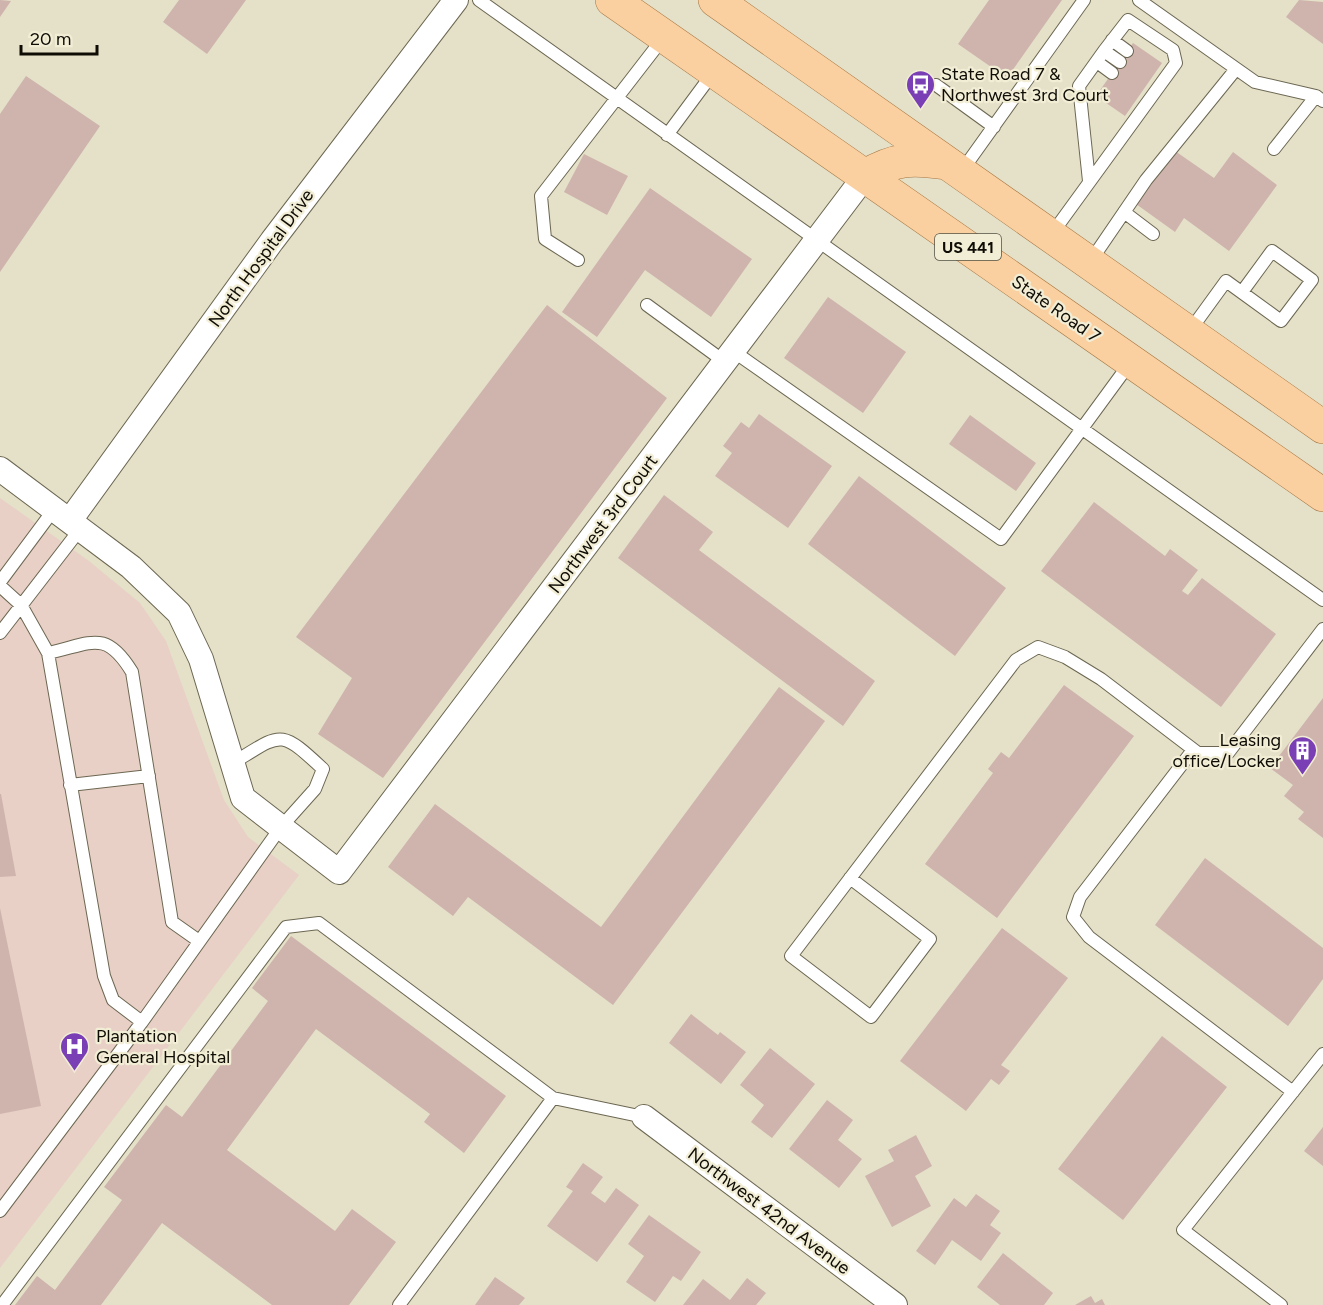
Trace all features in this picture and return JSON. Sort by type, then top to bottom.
[{"type":"main road","name":"State Road 7","points":[[612,0],[1323,495]]},
{"type":"main road","points":[[717,1],[1323,427]]},
{"type":"main road","points":[[865,176],[883,165],[904,159],[954,168]]},
{"type":"street","name":"North Hospital Drive","points":[[69,518],[272,241],[456,0]]},
{"type":"street","name":"Northwest 3rd Court","points":[[281,827],[339,872],[865,176]]},
{"type":"street","points":[[0,469],[69,518],[131,567],[179,613],[201,659],[243,798],[281,827]]},
{"type":"street","name":"Northwest 42nd Avenue","points":[[644,1117],[895,1305]]},
{"type":"lane","points":[[479,0],[1323,600]]},
{"type":"lane","points":[[954,168],[994,127],[1084,0]]},
{"type":"lane","points":[[1139,0],[1255,82],[1319,98],[1274,149]]},
{"type":"lane","points":[[1051,236],[1089,181],[1156,80],[1176,63],[1173,50],[1128,20],[1079,86],[1089,181]]},
{"type":"lane","points":[[578,260],[545,239],[541,196],[664,37]]},
{"type":"lane","points":[[1108,45],[1123,57]]},
{"type":"lane","points":[[1096,62],[1112,73]]},
{"type":"lane","points":[[1089,262],[1186,128],[1236,69]]},
{"type":"lane","points":[[667,135],[715,72]]},
{"type":"lane","points":[[936,85],[994,127]]},
{"type":"lane","points":[[1124,212],[1153,234]]},
{"type":"lane","points":[[1189,333],[1226,281],[1281,321],[1312,280],[1272,251],[1242,292]]},
{"type":"lane","points":[[647,305],[729,356],[1001,539],[1130,362]]},
{"type":"lane","points":[[69,518],[0,584],[21,605],[48,653],[104,976],[113,1000],[142,1022]]},
{"type":"lane","points":[[0,633],[21,605],[69,518]]},
{"type":"lane","points":[[850,878],[930,939],[872,1017],[792,956],[850,878],[1016,660],[1038,647],[1065,657],[1101,679],[1198,753],[1228,753],[1323,629]]},
{"type":"lane","points":[[48,653],[99,642],[110,645],[122,656],[132,672],[172,922],[199,941]]},
{"type":"lane","points":[[1,1206],[142,1022],[281,827],[315,789],[323,769],[290,740],[274,738],[233,763]]},
{"type":"lane","points":[[1193,750],[1080,897],[1073,917],[1089,937],[1293,1092]]},
{"type":"lane","points":[[70,785],[148,776]]},
{"type":"lane","points":[[2,1305],[286,927],[319,923],[553,1098],[644,1117]]},
{"type":"lane","points":[[1281,1305],[1183,1230],[1323,1054]]},
{"type":"lane","points":[[399,1305],[553,1098]]},
{"type":"shaded area","name":"Plantation General Hospital","points":[[0,498],[89,561],[140,603],[166,641],[224,800],[248,837],[299,875],[0,1268]]},
{"type":"building","points":[[0,0],[11,1],[0,17]]},
{"type":"building","points":[[179,0],[246,0],[207,54],[163,22]]},
{"type":"building","points":[[989,0],[1062,0],[1007,78],[958,44]]},
{"type":"building","points":[[1299,0],[1323,2],[1323,44],[1286,17]]},
{"type":"building","points":[[1133,43],[1162,63],[1125,116],[1096,96]]},
{"type":"building","points":[[26,76],[100,126],[0,272],[0,114]]},
{"type":"building","points":[[1175,151],[1214,178],[1233,152],[1277,185],[1229,251],[1184,218],[1175,232],[1136,204]]},
{"type":"building","points":[[584,154],[628,176],[607,215],[564,192]]},
{"type":"building","points":[[650,188],[752,259],[711,317],[645,270],[597,337],[562,312]]},
{"type":"building","points":[[828,297],[906,352],[863,413],[784,358]]},
{"type":"building","points":[[547,305],[667,398],[383,778],[318,734],[352,678],[296,637]]},
{"type":"building","points":[[759,414],[832,466],[788,528],[715,476],[732,453],[723,446],[741,422],[749,428]]},
{"type":"building","points":[[970,415],[1036,463],[1016,491],[949,444]]},
{"type":"building","points":[[859,476],[1006,588],[955,656],[808,544]]},
{"type":"building","points":[[664,495],[713,532],[699,550],[875,681],[843,726],[618,558]]},
{"type":"building","points":[[1094,502],[1165,556],[1170,549],[1198,570],[1182,591],[1188,595],[1202,578],[1276,634],[1221,707],[1041,571]]},
{"type":"building","points":[[1064,685],[1134,736],[997,918],[925,864],[993,773],[988,769],[1001,752],[1009,758]]},
{"type":"building","points":[[779,687],[825,721],[613,1005],[468,897],[453,916],[388,867],[435,804],[601,927]]},
{"type":"building","name":"Leasing office/Locker","points":[[1323,698],[1323,838],[1298,819],[1304,812],[1284,796],[1293,785],[1270,768]]},
{"type":"building","points":[[1,794],[16,876],[0,877]]},
{"type":"building","points":[[1205,858],[1323,948],[1323,979],[1288,1026],[1155,925]]},
{"type":"building","points":[[0,908],[41,1106],[0,1114]]},
{"type":"building","points":[[1002,928],[1068,978],[1001,1065],[1010,1071],[999,1085],[991,1079],[966,1111],[900,1061]]},
{"type":"building","points":[[291,936],[506,1096],[464,1153],[424,1122],[430,1114],[316,1029],[227,1150],[335,1231],[352,1209],[396,1242],[349,1305],[272,1305],[162,1223],[101,1305],[15,1305],[37,1276],[55,1290],[122,1200],[104,1187],[166,1105],[182,1117],[268,1001],[252,988]]},
{"type":"building","points":[[691,1014],[718,1035],[720,1032],[746,1052],[721,1084],[669,1043]]},
{"type":"building","points":[[1162,1036],[1227,1087],[1123,1220],[1058,1169]]},
{"type":"building","points":[[770,1048],[815,1084],[772,1138],[751,1122],[764,1105],[740,1085]]},
{"type":"building","points":[[827,1100],[853,1120],[838,1140],[862,1159],[839,1188],[789,1149]]},
{"type":"building","points":[[1323,1127],[1323,1166],[1304,1151]]},
{"type":"building","points":[[916,1135],[932,1166],[915,1176],[931,1206],[892,1227],[865,1176],[894,1161],[888,1150]]},
{"type":"building","points":[[583,1163],[603,1177],[591,1193],[605,1203],[616,1188],[639,1205],[597,1262],[547,1226],[573,1191],[566,1187]]},
{"type":"building","points":[[976,1194],[1000,1211],[990,1225],[1001,1233],[981,1261],[952,1240],[935,1265],[916,1251],[954,1198],[966,1207]]},
{"type":"building","points":[[649,1215],[701,1252],[681,1281],[673,1276],[655,1302],[626,1282],[644,1256],[628,1244]]},
{"type":"building","points":[[1003,1253],[1053,1293],[1044,1305],[1000,1305],[977,1287]]},
{"type":"building","points":[[495,1277],[525,1298],[519,1305],[475,1305]]},
{"type":"building","points":[[747,1278],[766,1293],[756,1305],[683,1305],[703,1279],[730,1300]]},
{"type":"building","points":[[1091,1296],[1095,1303],[1102,1299],[1105,1305],[1075,1305]]},
{"type":"place","name":"State Road 7 & Northwest 3rd Court","points":[[920,110]]},
{"type":"place","name":"Leasing office/Locker","points":[[1302,776]]},
{"type":"place","name":"Plantation General Hospital","points":[[75,1072]]}]
